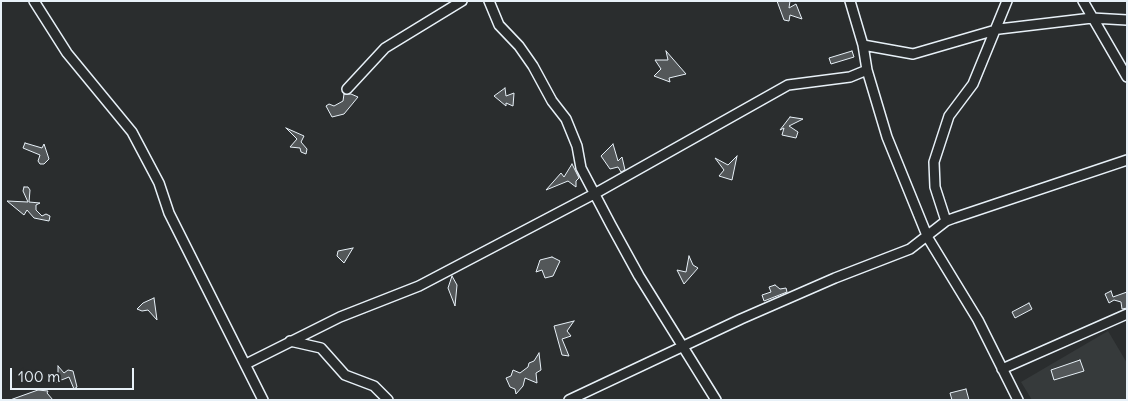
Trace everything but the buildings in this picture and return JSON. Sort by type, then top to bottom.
[{"type":"street","points":[[34,1],[67,53],[132,132],[158,183],[169,213],[264,400]]},
{"type":"street","points":[[347,88],[385,48],[462,1]]},
{"type":"street","points":[[489,1],[499,25],[519,46],[533,66],[552,101],[566,119],[577,146],[581,168],[596,193],[638,276],[716,400]]},
{"type":"street","points":[[850,1],[864,44],[867,70],[887,137],[928,238],[978,320],[1018,400]]},
{"type":"street","points":[[946,221],[935,187],[934,162],[949,116],[973,84],[1007,1]]},
{"type":"street","points":[[1083,1],[1127,77]]},
{"type":"street","points":[[864,44],[913,54],[996,30],[1092,18],[1127,20]]},
{"type":"street","points":[[246,364],[340,317],[419,286],[596,193],[788,85],[850,77],[867,70]]},
{"type":"street","points":[[569,400],[683,345],[835,278],[910,250],[928,238],[946,221],[1127,160]]},
{"type":"street","points":[[1002,369],[1127,314]]},
{"type":"street","points":[[290,341],[321,348],[345,375],[374,386],[388,400]]},
{"type":"shaded area","points":[[1108,331],[1127,363],[1127,400],[1032,400],[1021,382]]}]
